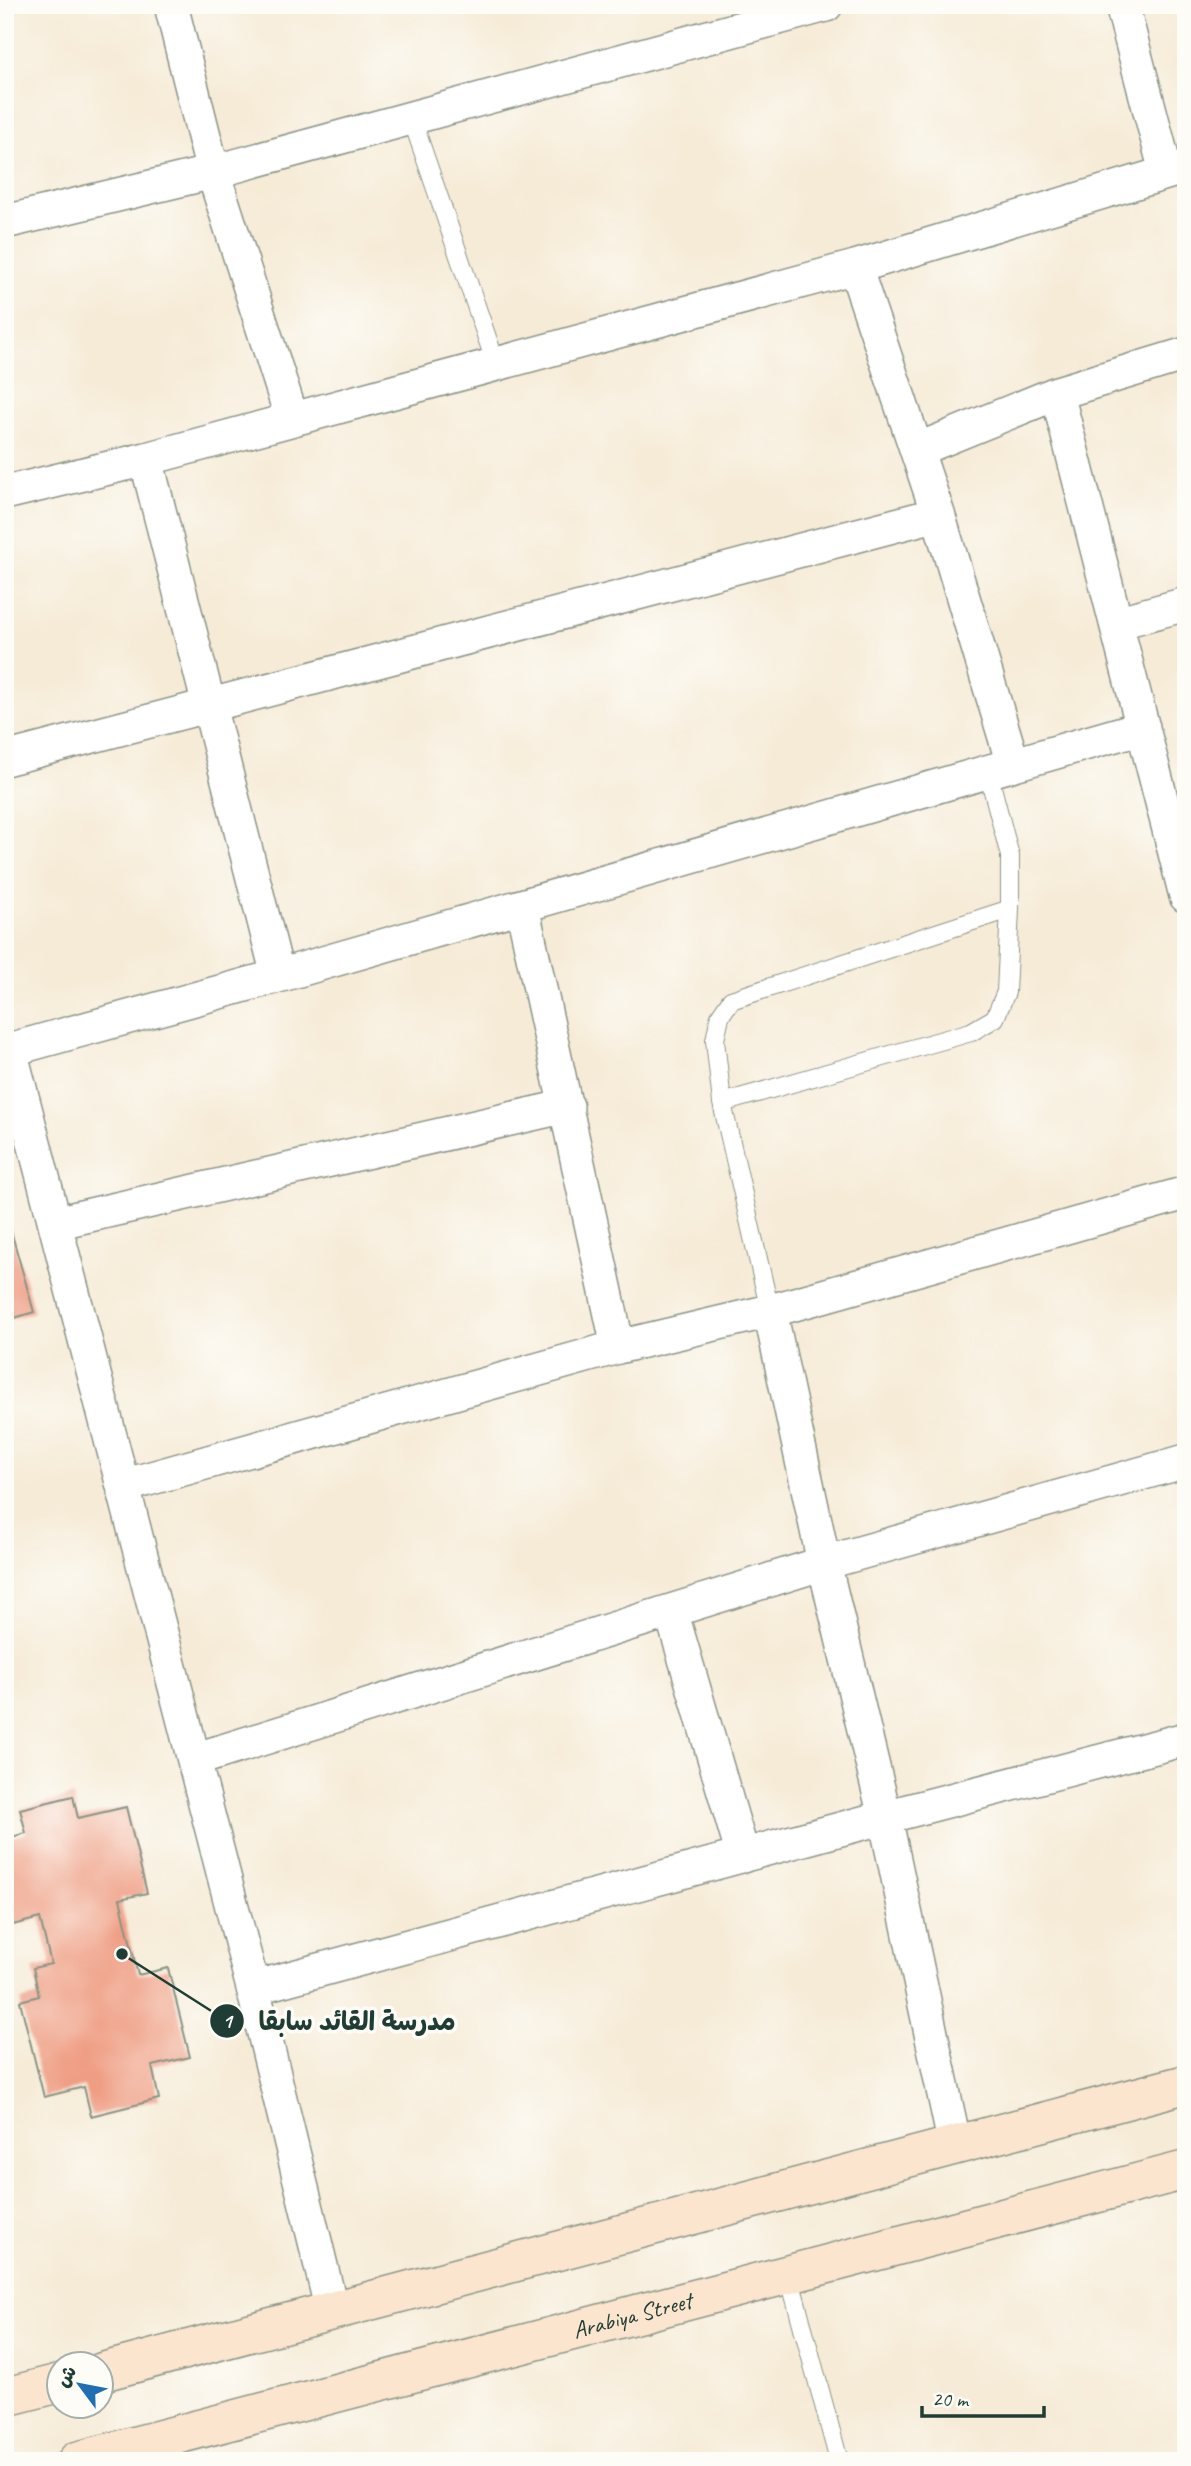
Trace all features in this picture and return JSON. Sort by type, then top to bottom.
[{"type":"main road","points":[[116,2368],[1186,2084]]},
{"type":"main road","name":"Arabiya Street","points":[[78,2461],[1186,2170]]},
{"type":"main road","points":[[5,2397],[46,2387]]},
{"type":"street","points":[[170,5],[213,172],[292,419]]},
{"type":"street","points":[[5,222],[213,172],[826,5]]},
{"type":"street","points":[[5,493],[146,459],[855,267],[1176,170],[1122,5]]},
{"type":"street","points":[[855,267],[938,514],[1000,768]]},
{"type":"street","points":[[917,450],[1057,393],[1186,354]]},
{"type":"street","points":[[1057,393],[1185,893]]},
{"type":"street","points":[[146,459],[278,976]]},
{"type":"street","points":[[5,759],[938,514]]},
{"type":"street","points":[[1116,623],[1186,604]]},
{"type":"street","points":[[332,2311],[253,1988],[8,1051],[1143,727]]},
{"type":"street","points":[[522,906],[618,1347]]},
{"type":"street","points":[[55,1223],[566,1106]]},
{"type":"street","points":[[123,1486],[618,1347],[770,1311],[1186,1193]]},
{"type":"street","points":[[770,1311],[824,1563],[886,1816],[956,2146]]},
{"type":"street","points":[[194,1760],[824,1563],[1186,1461]]},
{"type":"street","points":[[671,1611],[743,1856]]},
{"type":"street","points":[[253,1988],[886,1816],[1186,1739]]},
{"type":"lane","points":[[412,119],[496,364]]},
{"type":"lane","points":[[722,1103],[971,1032],[995,1018],[1006,992],[1010,908],[1010,856],[1000,768]]},
{"type":"lane","points":[[770,1311],[722,1103],[715,1040],[720,1016],[731,1000],[1010,908]]},
{"type":"lane","points":[[789,2276],[839,2461]]},
{"type":"building","points":[[5,1210],[34,1312],[5,1321]]},
{"type":"building","points":[[73,1796],[78,1818],[126,1807],[147,1893],[120,1899],[138,1975],[168,1968],[190,2057],[152,2066],[159,2099],[91,2116],[84,2087],[44,2097],[20,2001],[39,1996],[33,1968],[51,1964],[40,1918],[5,1927],[5,1839],[26,1833],[20,1809]]},
{"type":"place","name":"مدرسة القائد سابقا","points":[[122,1954]]}]
